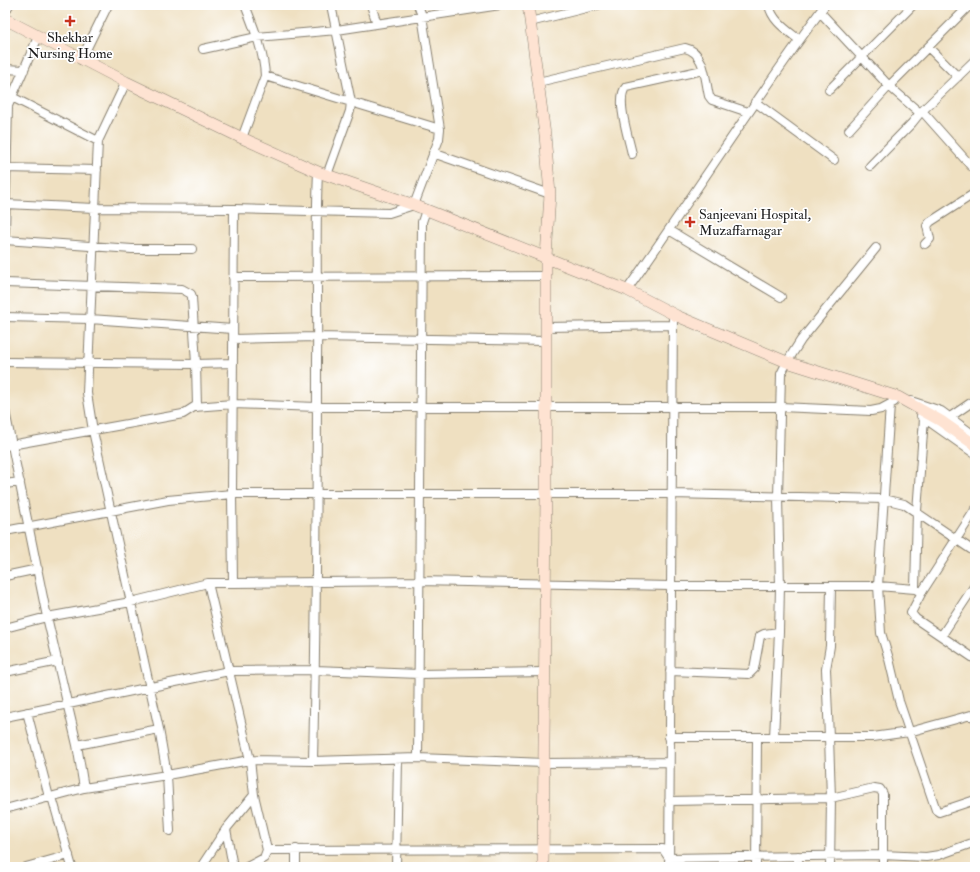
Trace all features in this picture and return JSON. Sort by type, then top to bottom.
[{"type":"street","points":[[5,12],[9,5]]},
{"type":"street","points":[[81,60],[108,5]]},
{"type":"street","points":[[242,138],[265,76],[265,66],[257,37],[245,5]]},
{"type":"street","points":[[313,761],[317,495],[318,276],[316,212],[322,174],[350,111],[351,102],[331,5]]},
{"type":"street","points":[[371,5],[377,24]]},
{"type":"street","points":[[414,205],[440,129],[422,16],[418,5]]},
{"type":"street","points":[[203,49],[257,37],[337,30],[500,5]]},
{"type":"street","points":[[528,5],[545,135],[550,194],[546,257],[543,867]]},
{"type":"street","points":[[530,22],[598,5]]},
{"type":"street","points":[[768,5],[772,16],[799,40]]},
{"type":"street","points":[[829,90],[913,5]]},
{"type":"street","points":[[849,130],[889,86],[970,5]]},
{"type":"street","points":[[627,290],[748,112],[822,8],[889,86],[921,112],[971,166]]},
{"type":"street","points":[[5,19],[81,60],[242,138],[322,174],[414,205],[546,257],[627,290],[673,319],[945,419],[975,436]]},
{"type":"street","points":[[5,233],[8,106],[38,37]]},
{"type":"street","points":[[928,46],[958,77]]},
{"type":"street","points":[[538,82],[685,48],[692,49],[698,54],[709,96],[712,100],[748,112]]},
{"type":"street","points":[[870,166],[921,112],[975,60]]},
{"type":"street","points":[[5,69],[24,70]]},
{"type":"street","points":[[632,154],[622,110],[621,98],[623,90],[626,87],[703,70]]},
{"type":"street","points":[[265,76],[440,129]]},
{"type":"street","points":[[126,82],[98,141],[87,393],[93,431],[159,729],[167,775],[170,831]]},
{"type":"street","points":[[12,97],[98,141]]},
{"type":"street","points":[[755,102],[834,160]]},
{"type":"street","points":[[433,153],[550,194]]},
{"type":"street","points":[[6,168],[97,170]]},
{"type":"street","points":[[925,244],[930,239],[928,224],[975,193]]},
{"type":"street","points":[[5,204],[95,208],[234,209],[389,213],[414,205]]},
{"type":"street","points":[[233,583],[232,494],[234,209]]},
{"type":"street","points":[[418,758],[422,222],[426,210]]},
{"type":"street","points":[[669,230],[781,297]]},
{"type":"street","points":[[5,240],[172,250],[192,249]]},
{"type":"street","points":[[774,737],[780,586],[778,497],[781,374],[800,340],[876,248]]},
{"type":"street","points":[[233,277],[546,276]]},
{"type":"street","points":[[5,283],[182,289],[191,294],[195,326],[197,407]]},
{"type":"street","points":[[5,317],[90,319],[233,328]]},
{"type":"street","points":[[546,327],[673,319]]},
{"type":"street","points":[[669,867],[673,319]]},
{"type":"street","points":[[233,339],[317,337],[546,341]]},
{"type":"street","points":[[5,362],[233,364]]},
{"type":"street","points":[[945,419],[975,400]]},
{"type":"street","points":[[8,446],[183,414],[197,407],[233,404],[317,407],[780,407],[871,411],[894,401]]},
{"type":"street","points":[[894,401],[924,419],[975,454]]},
{"type":"street","points":[[894,401],[884,499],[878,586],[881,633],[909,732],[936,810],[939,812],[975,800]]},
{"type":"street","points":[[5,411],[8,446],[20,482],[30,526],[47,617],[77,745],[84,788]]},
{"type":"street","points":[[924,419],[917,512],[918,590],[912,614],[916,619],[942,635],[975,659]]},
{"type":"street","points":[[945,419],[975,444]]},
{"type":"street","points":[[5,484],[20,482]]},
{"type":"street","points":[[5,531],[174,499],[232,494],[672,494],[884,499],[904,504],[955,540],[975,552]]},
{"type":"street","points":[[918,590],[975,510]]},
{"type":"street","points":[[5,576],[38,569]]},
{"type":"street","points":[[5,628],[47,617],[131,602],[208,583],[316,583],[419,580],[671,586],[878,586],[918,590]]},
{"type":"street","points":[[208,583],[250,760],[254,795],[266,850],[264,858],[247,867]]},
{"type":"street","points":[[942,635],[975,585]]},
{"type":"street","points":[[830,867],[829,738],[826,669],[830,646],[831,586]]},
{"type":"street","points":[[670,671],[750,674],[756,664],[760,636],[779,632]]},
{"type":"street","points":[[5,672],[58,661]]},
{"type":"street","points":[[5,717],[229,671],[315,670],[419,674],[544,672]]},
{"type":"street","points":[[27,712],[50,797],[72,867]]},
{"type":"street","points":[[669,737],[873,737],[909,732],[971,715],[975,718]]},
{"type":"street","points":[[77,745],[159,729]]},
{"type":"street","points":[[756,867],[757,737]]},
{"type":"street","points":[[5,809],[84,788],[250,760],[313,761],[418,758],[544,763],[669,762]]},
{"type":"street","points":[[396,867],[398,759]]},
{"type":"street","points":[[669,801],[756,798],[830,798],[874,788],[880,789],[883,794],[883,867]]},
{"type":"street","points":[[201,867],[226,829],[254,795]]},
{"type":"street","points":[[226,829],[233,867]]},
{"type":"street","points":[[669,858],[882,855],[932,856],[975,842]]},
{"type":"street","points":[[296,849],[296,867]]},
{"type":"street","points":[[266,850],[663,850],[669,858]]},
{"type":"street","points":[[26,867],[69,855]]},
{"type":"street","points":[[798,856],[798,867]]},
{"type":"place","name":"Shekhar Nursing Home","points":[[70,21]]},
{"type":"place","name":"Sanjeevani Hospital, Muzaffarnagar","points":[[690,222]]}]
